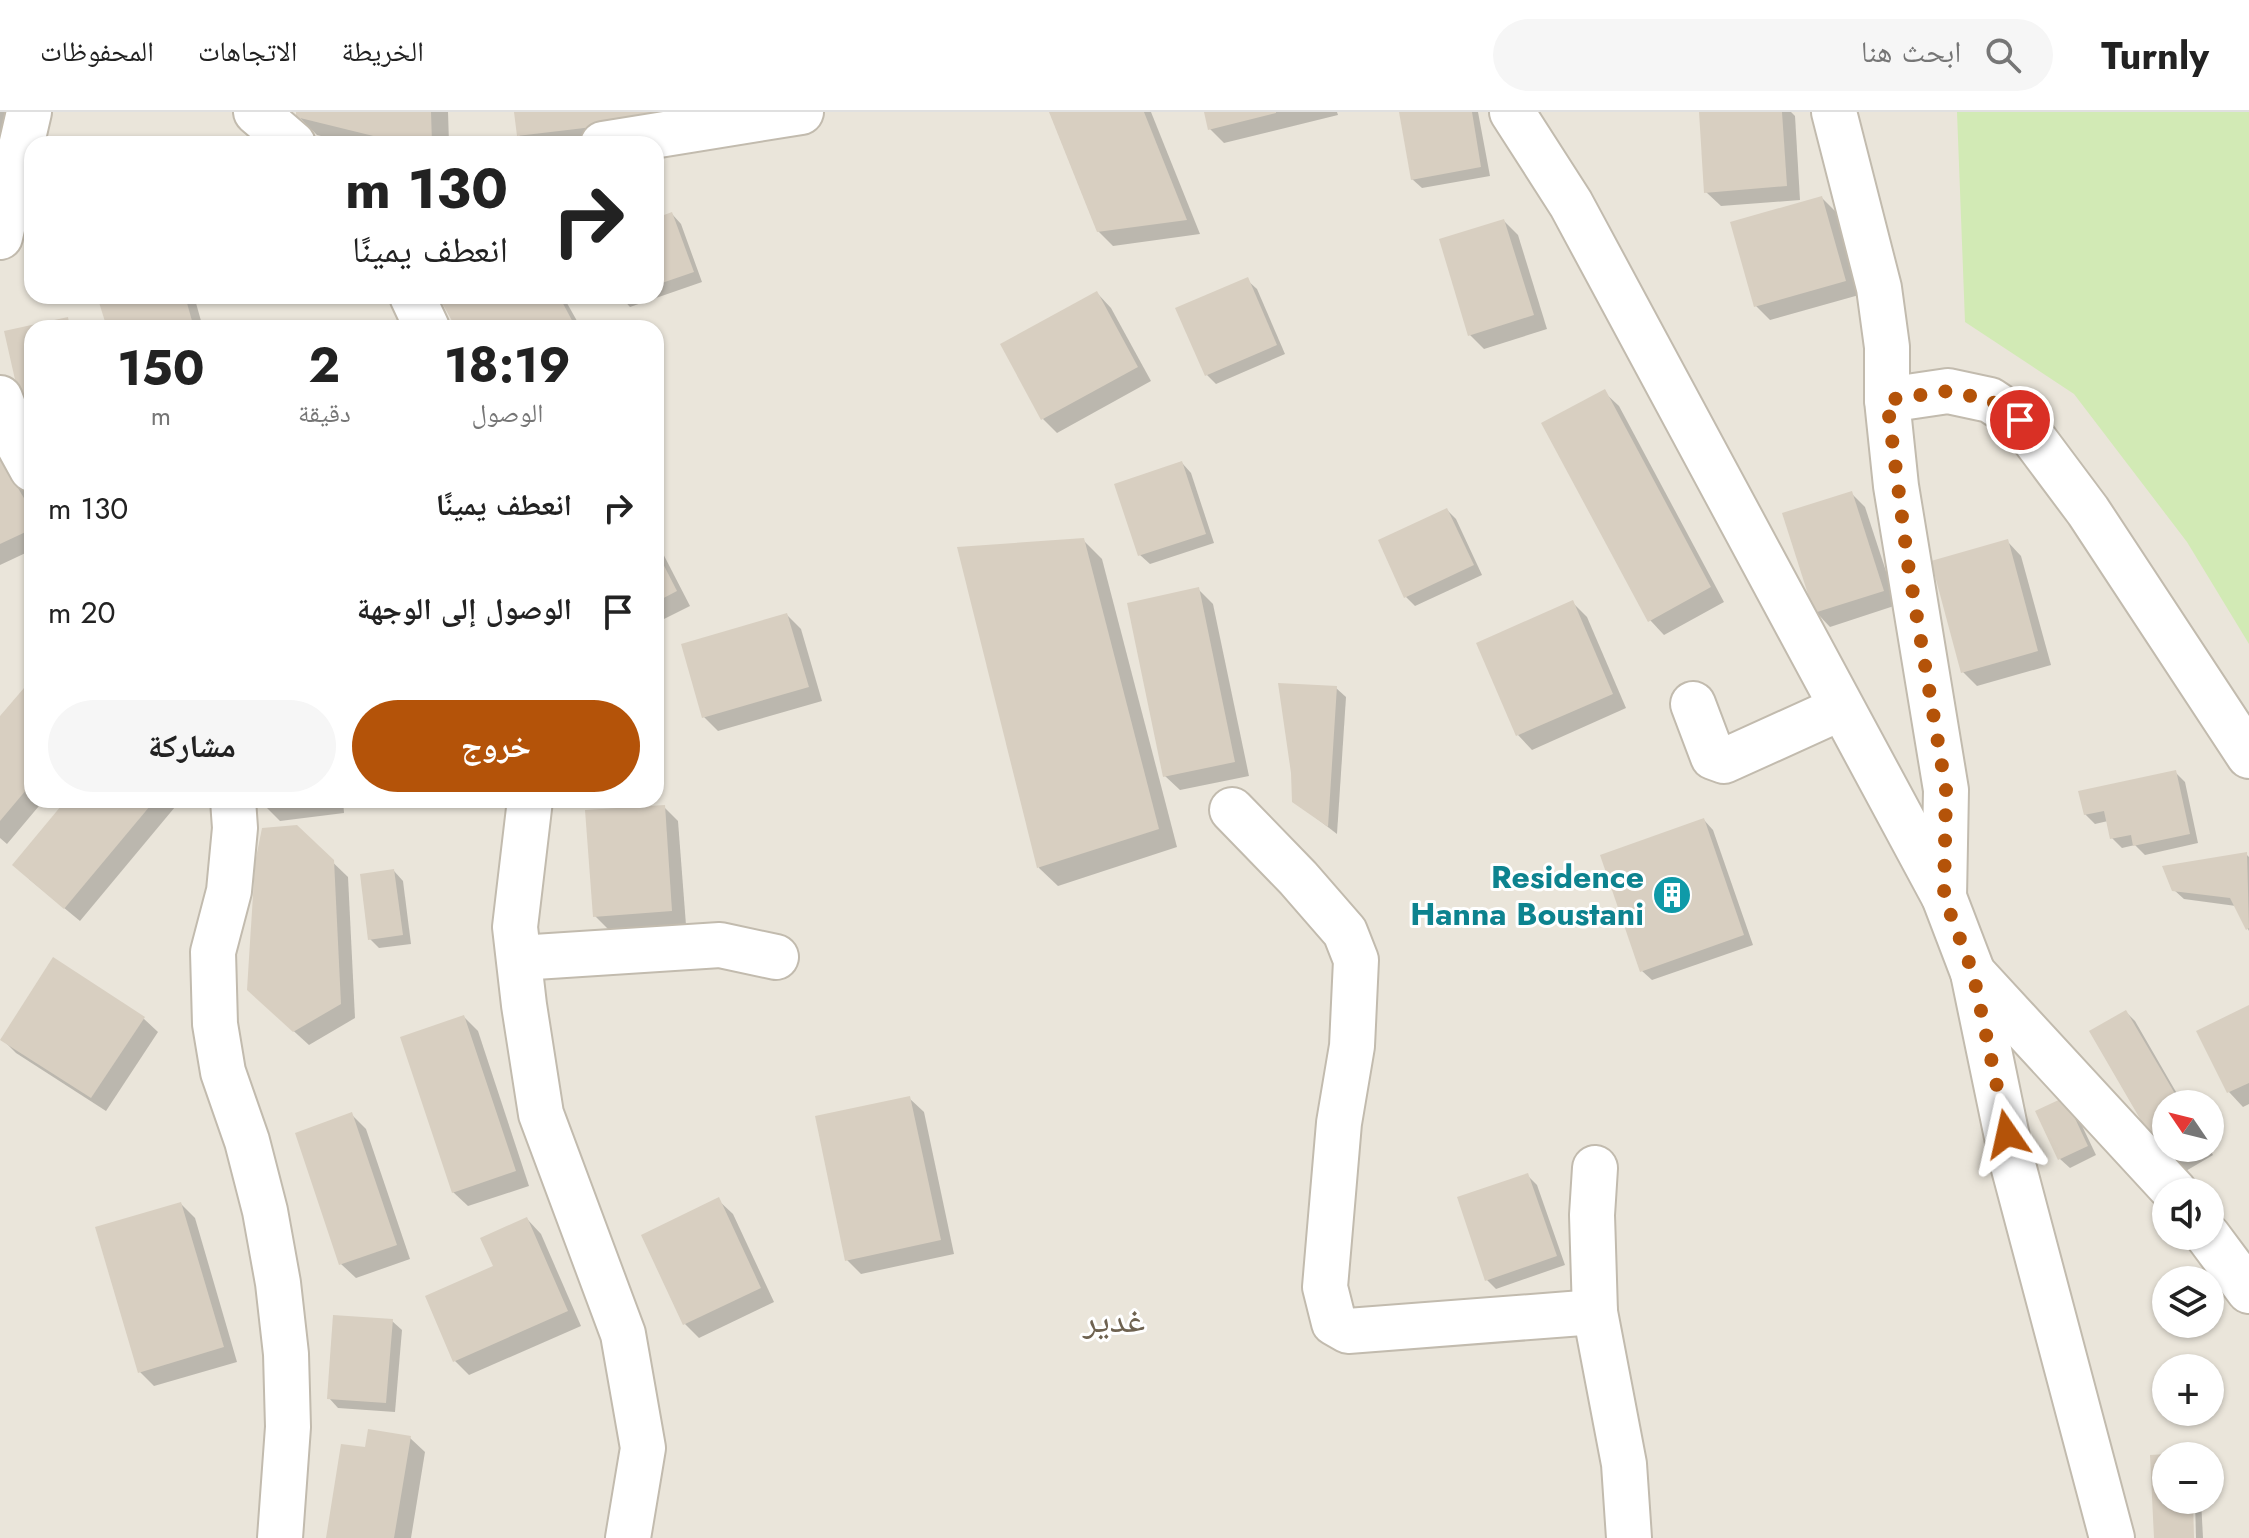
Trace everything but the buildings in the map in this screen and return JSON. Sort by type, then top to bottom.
[{"type":"street","points":[[0,237],[29,112]]},
{"type":"street","points":[[256,112],[284,136]]},
{"type":"street","points":[[643,136],[744,116],[801,112]]},
{"type":"street","points":[[1512,112],[1571,204],[1944,897],[1973,973],[2012,1161],[2112,1538]]},
{"type":"street","points":[[1834,112],[1879,288],[1887,347],[1887,400],[1906,549],[1946,790],[1944,897]]},
{"type":"street","points":[[1887,400],[1948,391],[1990,400],[2020,420],[2088,511],[2249,756]]},
{"type":"street","points":[[0,398],[24,454]]},
{"type":"street","points":[[1693,704],[1713,757],[1724,761],[1841,708]]},
{"type":"street","points":[[234,808],[235,828],[229,891],[213,952],[215,1024],[223,1072],[247,1141],[265,1211],[278,1283],[286,1354],[288,1427],[280,1538]]},
{"type":"street","points":[[529,808],[515,927],[519,958],[541,1114],[623,1334],[643,1448],[628,1538]]},
{"type":"street","points":[[1232,810],[1345,932],[1356,960],[1352,1046],[1339,1123],[1325,1287],[1334,1323],[1348,1331],[1595,1312]]},
{"type":"street","points":[[519,958],[720,945],[776,957]]},
{"type":"street","points":[[1973,973],[2162,1178]]},
{"type":"street","points":[[1595,1168],[1592,1215],[1595,1312],[1624,1464],[1629,1538]]},
{"type":"street","points":[[2218,1250],[2249,1291]]},
{"type":"shaded area","points":[[0,112],[2239,112],[2249,126],[2249,1538],[0,1538]]},
{"type":"green space","points":[[1957,112],[2249,112],[2249,644],[2187,542],[2074,394],[1965,322]]},
{"type":"place","name":"Residence Hanna Boustani","points":[[1672,895]]},
{"type":"district","name":"غدير","points":[[1114,1319]]},
{"type":"route","points":[[2007,1134],[1973,973],[1944,897],[1946,790],[1896,486],[1887,400],[1948,391],[1990,400],[2020,420]]}]
